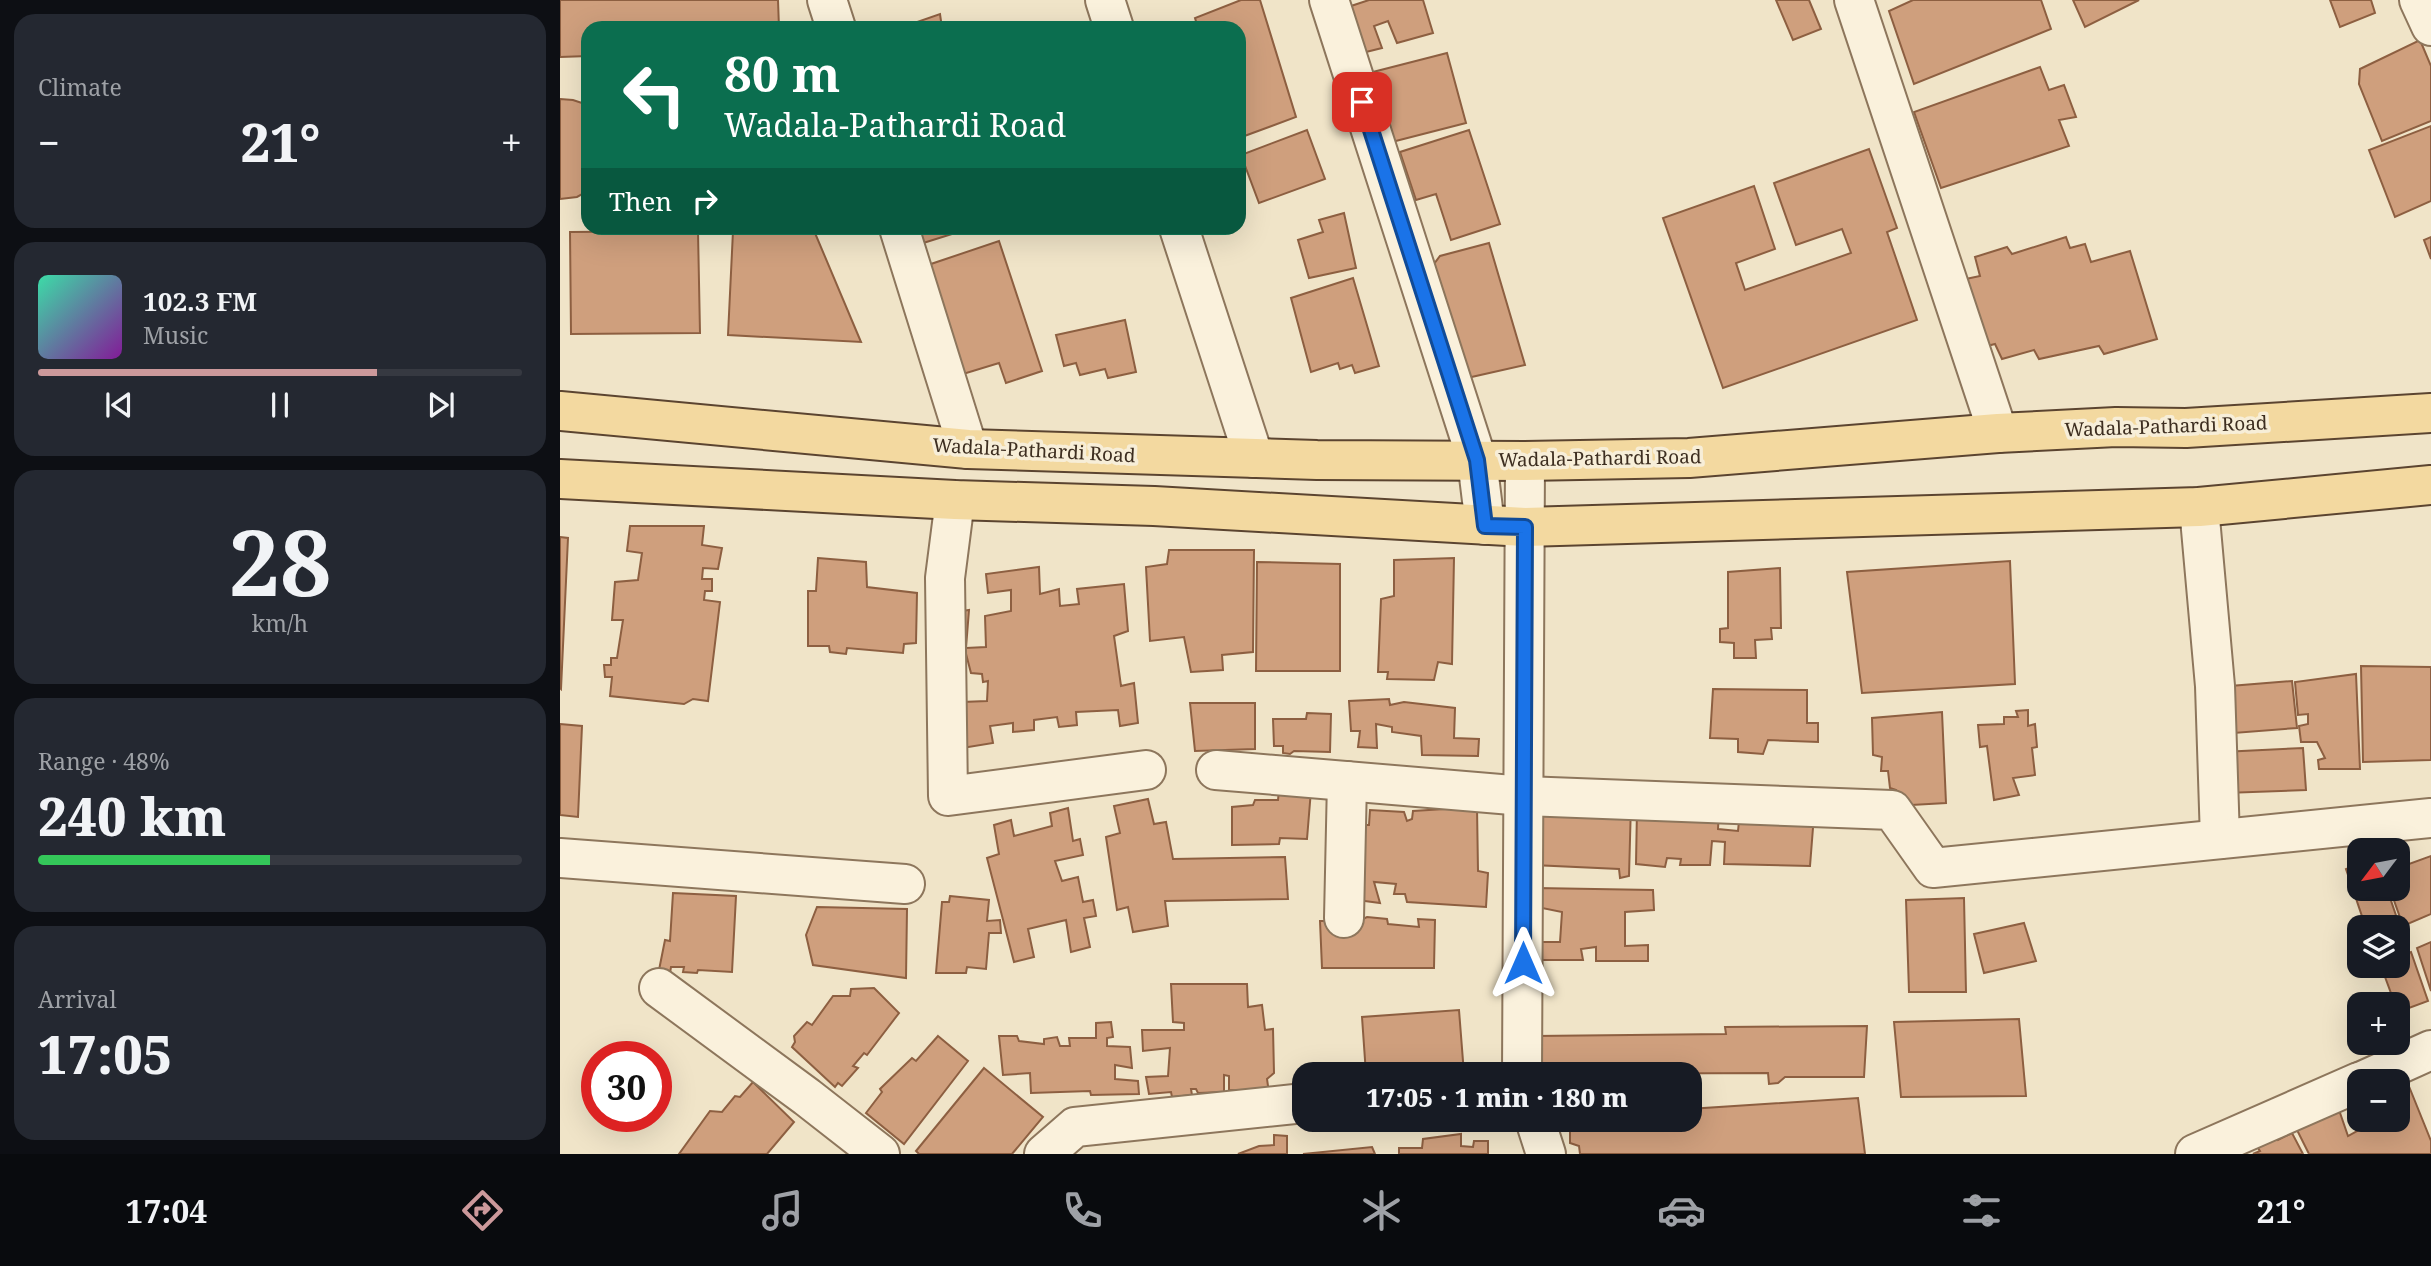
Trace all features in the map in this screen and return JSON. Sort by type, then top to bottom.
[{"type":"main road","name":"Wadala-Pathardi Road","points":[[560,411],[968,449],[1254,458],[1525,461],[1689,458],[1998,433],[2116,427],[2186,428],[2431,413]]},
{"type":"main road","points":[[560,479],[955,500],[1154,506],[1525,527],[2199,507],[2431,485]]},
{"type":"street","points":[[827,0],[834,21]]},
{"type":"street","points":[[1105,0],[1112,21]]},
{"type":"street","points":[[1329,0],[1477,460],[1485,526]]},
{"type":"street","points":[[1854,0],[1998,433]]},
{"type":"street","points":[[2419,0],[2431,26]]},
{"type":"street","points":[[901,235],[968,449]]},
{"type":"street","points":[[1181,235],[1254,458]]},
{"type":"street","points":[[1522,1062],[1525,461]]},
{"type":"street","points":[[955,500],[945,579],[948,796],[1146,770]]},
{"type":"street","points":[[2199,507],[2215,686],[2220,839]]},
{"type":"street","points":[[1216,770],[1524,796],[1892,810],[1933,868],[2431,818]]},
{"type":"street","points":[[1344,918],[1347,781]]},
{"type":"street","points":[[560,858],[905,884]]},
{"type":"street","points":[[659,988],[880,1154]]},
{"type":"street","points":[[2388,1069],[2431,1050]]},
{"type":"street","points":[[2195,1154],[2347,1087]]},
{"type":"street","points":[[1044,1154],[1076,1127],[1292,1104]]},
{"type":"street","points":[[1539,1132],[1546,1154]]},
{"type":"building","points":[[560,0],[778,0],[779,21],[581,21],[581,56],[560,57]]},
{"type":"building","points":[[1241,0],[1260,0],[1296,117],[1246,135],[1246,21],[1196,21],[1195,18]]},
{"type":"building","points":[[1369,0],[1423,0],[1433,33],[1397,43],[1388,21],[1374,26],[1382,48],[1354,55],[1345,8]]},
{"type":"building","points":[[1776,0],[1809,0],[1821,29],[1793,40]]},
{"type":"building","points":[[1913,0],[2041,0],[2051,29],[1914,84],[1889,11]]},
{"type":"building","points":[[2073,0],[2139,0],[2085,27]]},
{"type":"building","points":[[2330,0],[2371,0],[2375,13],[2340,27]]},
{"type":"building","points":[[940,14],[941,21],[920,21]]},
{"type":"building","points":[[2420,40],[2431,66],[2431,121],[2382,141],[2359,84],[2360,69]]},
{"type":"building","points":[[1447,53],[1466,123],[1384,144],[1365,74]]},
{"type":"building","points":[[2040,67],[2049,90],[2064,85],[2076,117],[2059,120],[2069,146],[1941,188],[1914,112]]},
{"type":"building","points":[[560,99],[581,103],[581,195],[560,199]]},
{"type":"building","points":[[2431,126],[2431,201],[2395,217],[2369,150]]},
{"type":"building","points":[[1307,130],[1325,179],[1259,203],[1246,168],[1246,153]]},
{"type":"building","points":[[1469,130],[1500,224],[1451,240],[1436,194],[1416,200],[1400,152]]},
{"type":"building","points":[[1869,149],[1897,228],[1887,232],[1917,320],[1723,388],[1663,218],[1754,186],[1775,249],[1736,263],[1745,290],[1851,253],[1842,229],[1796,245],[1774,183]]},
{"type":"building","points":[[1344,213],[1356,268],[1309,278],[1298,240],[1323,232],[1319,220]]},
{"type":"building","points":[[570,232],[581,232],[581,235],[698,235],[700,333],[571,334]]},
{"type":"building","points":[[733,235],[816,235],[861,342],[728,335]]},
{"type":"building","points":[[913,235],[949,235],[917,245]]},
{"type":"building","points":[[2066,237],[2070,248],[2085,244],[2091,262],[2130,251],[2157,339],[2104,354],[2099,346],[2039,359],[2034,350],[2002,359],[1995,344],[1983,347],[1961,280],[1980,276],[1975,257],[2007,247],[2012,254]]},
{"type":"building","points":[[2431,237],[2431,259],[2424,240]]},
{"type":"building","points":[[999,241],[1042,371],[1006,383],[999,363],[963,374],[928,265]]},
{"type":"building","points":[[1489,243],[1525,365],[1467,378],[1434,264],[1440,256]]},
{"type":"building","points":[[1353,278],[1379,366],[1355,373],[1352,365],[1340,369],[1338,363],[1311,372],[1291,298]]},
{"type":"building","points":[[1125,320],[1136,372],[1108,378],[1105,369],[1080,375],[1076,363],[1064,366],[1056,335]]},
{"type":"building","points":[[630,526],[704,526],[702,545],[722,548],[718,569],[703,568],[702,579],[712,579],[712,591],[705,591],[704,600],[720,602],[708,701],[693,699],[684,704],[610,696],[612,677],[605,677],[604,665],[611,665],[611,658],[617,658],[623,620],[612,620],[615,582],[638,580],[642,553],[627,551]]},
{"type":"building","points":[[560,537],[568,538],[561,689],[560,688]]},
{"type":"building","points":[[1169,550],[1254,550],[1253,652],[1222,655],[1223,670],[1191,672],[1184,637],[1150,641],[1146,567],[1167,564]]},
{"type":"building","points":[[818,558],[866,562],[867,587],[917,593],[916,643],[904,644],[903,653],[847,648],[846,654],[830,652],[829,646],[808,646],[808,591],[816,591]]},
{"type":"building","points":[[1454,558],[1452,664],[1438,662],[1434,680],[1387,679],[1388,672],[1378,672],[1381,599],[1394,596],[1394,560]]},
{"type":"building","points":[[2010,561],[2015,684],[1862,693],[1847,572]]},
{"type":"building","points":[[1257,562],[1340,564],[1340,671],[1256,671]]},
{"type":"building","points":[[1039,567],[1040,594],[1059,589],[1060,606],[1079,604],[1077,589],[1124,584],[1128,631],[1114,636],[1121,686],[1134,683],[1138,723],[1120,726],[1118,710],[1076,712],[1077,725],[1059,727],[1057,717],[1034,720],[1034,730],[1013,732],[1013,723],[990,726],[993,743],[950,750],[962,702],[987,701],[988,681],[983,682],[982,674],[971,673],[966,654],[955,656],[955,612],[969,610],[966,648],[986,647],[985,616],[1011,611],[1011,590],[988,593],[986,574]]},
{"type":"building","points":[[1780,568],[1781,628],[1771,628],[1772,639],[1755,640],[1756,658],[1734,658],[1734,643],[1720,642],[1720,629],[1728,628],[1728,572]]},
{"type":"building","points":[[2361,666],[2431,667],[2431,760],[2363,762]]},
{"type":"building","points":[[2356,674],[2360,769],[2319,769],[2318,760],[2325,758],[2317,742],[2301,742],[2299,726],[2308,724],[2308,714],[2298,715],[2295,682]]},
{"type":"building","points":[[2292,681],[2297,728],[2221,734],[2218,687]]},
{"type":"building","points":[[1713,689],[1807,690],[1807,723],[1818,723],[1818,742],[1768,740],[1763,754],[1738,752],[1738,739],[1710,738]]},
{"type":"building","points":[[1389,699],[1390,705],[1404,702],[1455,708],[1454,738],[1479,739],[1478,756],[1422,755],[1421,736],[1392,732],[1392,727],[1376,724],[1377,748],[1358,747],[1360,731],[1351,731],[1349,701]]},
{"type":"building","points":[[1190,703],[1255,703],[1255,749],[1195,751]]},
{"type":"building","points":[[2028,710],[2028,726],[2035,724],[2037,747],[2032,748],[2035,775],[2013,778],[2019,795],[1994,800],[1987,746],[1980,747],[1978,725],[2004,724],[2004,717],[2018,717],[2016,711]]},
{"type":"building","points":[[1942,712],[1946,803],[1894,806],[1896,790],[1890,788],[1888,771],[1881,771],[1882,757],[1873,755],[1872,718]]},
{"type":"building","points":[[1307,713],[1331,714],[1330,752],[1294,751],[1290,754],[1283,753],[1283,746],[1274,746],[1273,719],[1306,719]]},
{"type":"building","points":[[560,724],[582,726],[578,817],[560,815]]},
{"type":"building","points":[[2303,748],[2306,790],[2225,793],[2222,752]]},
{"type":"building","points":[[1279,790],[1311,790],[1307,839],[1280,838],[1279,844],[1232,845],[1232,807],[1253,805],[1255,800],[1278,800]]},
{"type":"building","points":[[1148,799],[1154,824],[1166,822],[1173,859],[1285,857],[1288,899],[1165,901],[1168,926],[1133,932],[1128,907],[1117,910],[1106,837],[1120,833],[1114,806]]},
{"type":"building","points":[[1631,803],[1629,876],[1620,878],[1619,869],[1533,865],[1535,805]]},
{"type":"building","points":[[1477,807],[1478,871],[1488,873],[1486,907],[1407,902],[1405,894],[1394,894],[1396,884],[1374,882],[1380,903],[1349,899],[1354,825],[1369,825],[1370,810],[1404,812],[1407,821],[1412,819],[1413,811]]},
{"type":"building","points":[[1068,808],[1073,841],[1080,839],[1083,855],[1055,861],[1062,881],[1078,877],[1083,902],[1093,900],[1096,916],[1084,918],[1090,947],[1071,952],[1066,920],[1028,929],[1034,957],[1014,962],[987,858],[999,854],[994,825],[1011,820],[1014,836],[1052,826],[1050,813]]},
{"type":"building","points":[[1637,809],[1719,811],[1718,829],[1738,831],[1740,811],[1814,815],[1810,866],[1724,864],[1725,842],[1712,841],[1710,865],[1680,865],[1681,859],[1667,858],[1665,867],[1636,864]]},
{"type":"building","points":[[2431,856],[2431,914],[2410,923],[2410,915],[2399,915],[2394,901],[2410,901],[2410,864]]},
{"type":"building","points":[[1536,888],[1653,890],[1654,910],[1625,912],[1625,946],[1648,945],[1648,961],[1596,961],[1596,947],[1581,949],[1583,960],[1539,960],[1540,942],[1560,942],[1562,912],[1537,907]]},
{"type":"building","points":[[673,893],[736,896],[732,972],[683,972],[684,967],[671,967],[670,973],[659,970],[665,940],[670,941]]},
{"type":"building","points":[[950,896],[989,900],[987,921],[1000,920],[1001,933],[989,933],[986,969],[967,967],[966,973],[936,973],[942,902],[949,902]]},
{"type":"building","points":[[1964,898],[1966,992],[1909,992],[1906,900]]},
{"type":"building","points":[[2357,901],[2391,901],[2396,915],[2362,915]]},
{"type":"building","points":[[817,907],[907,909],[906,978],[813,965],[806,935]]},
{"type":"building","points":[[1367,917],[1387,919],[1388,924],[1419,927],[1418,919],[1435,920],[1434,968],[1322,968],[1320,921],[1359,921]]},
{"type":"building","points":[[2024,923],[2036,961],[1984,973],[1974,934]]},
{"type":"building","points":[[2431,942],[2431,991],[2417,948]]},
{"type":"building","points":[[2410,952],[2428,1001],[2410,1008],[2410,992],[2391,992],[2385,978],[2410,978]]},
{"type":"building","points":[[1171,984],[1247,984],[1248,1007],[1262,1005],[1265,1030],[1273,1029],[1274,1073],[1267,1079],[1269,1093],[1229,1090],[1229,1076],[1224,1075],[1224,1092],[1198,1093],[1196,1089],[1191,1089],[1192,1095],[1172,1097],[1171,1092],[1149,1094],[1146,1077],[1168,1076],[1170,1048],[1143,1051],[1142,1030],[1184,1030],[1184,1023],[1173,1022]]},
{"type":"building","points":[[874,988],[899,1013],[867,1055],[864,1053],[853,1066],[858,1068],[842,1086],[838,1083],[835,1087],[792,1047],[794,1036],[807,1022],[812,1025],[833,996],[850,996],[851,989]]},
{"type":"building","points":[[1459,1010],[1463,1062],[1365,1062],[1362,1017]]},
{"type":"building","points":[[2019,1019],[2026,1096],[1901,1097],[1894,1022]]},
{"type":"building","points":[[1111,1022],[1113,1037],[1107,1038],[1107,1046],[1130,1047],[1132,1068],[1115,1065],[1115,1079],[1138,1081],[1139,1094],[1091,1095],[1090,1091],[1031,1093],[1030,1073],[1003,1075],[999,1036],[1017,1036],[1019,1041],[1044,1044],[1044,1039],[1057,1037],[1060,1046],[1070,1046],[1069,1038],[1096,1038],[1096,1023]]},
{"type":"building","points":[[1867,1026],[1864,1077],[1785,1077],[1778,1083],[1769,1084],[1768,1073],[1702,1073],[1702,1062],[1537,1062],[1535,1036],[1726,1034],[1725,1027]]},
{"type":"building","points":[[938,1036],[968,1061],[904,1144],[866,1113],[882,1092],[880,1089],[912,1058],[916,1061]]},
{"type":"building","points":[[984,1068],[1043,1117],[1012,1154],[919,1154],[916,1151]]},
{"type":"building","points":[[753,1082],[794,1122],[767,1154],[679,1154],[710,1111],[722,1112],[735,1096],[740,1097]]},
{"type":"building","points":[[2410,1089],[2431,1141],[2431,1154],[2309,1154],[2294,1124],[2337,1104],[2348,1136],[2355,1132],[2410,1132]]},
{"type":"building","points":[[1858,1098],[1865,1154],[1580,1154],[1579,1146],[1570,1143],[1570,1132],[1702,1132],[1702,1108]]},
{"type":"building","points":[[2273,1131],[2278,1140],[2292,1133],[2303,1154],[2253,1154],[2260,1151],[2254,1142]]},
{"type":"building","points":[[1461,1134],[1461,1146],[1473,1147],[1474,1141],[1488,1141],[1488,1154],[1399,1154],[1399,1148],[1422,1148],[1423,1139]]},
{"type":"building","points":[[1274,1135],[1287,1136],[1287,1154],[1238,1154],[1259,1146],[1274,1145]]},
{"type":"building","points":[[1372,1147],[1375,1154],[1303,1154]]},
{"type":"route","points":[[1362,102],[1477,460],[1485,526],[1525,527],[1523,963]]}]
